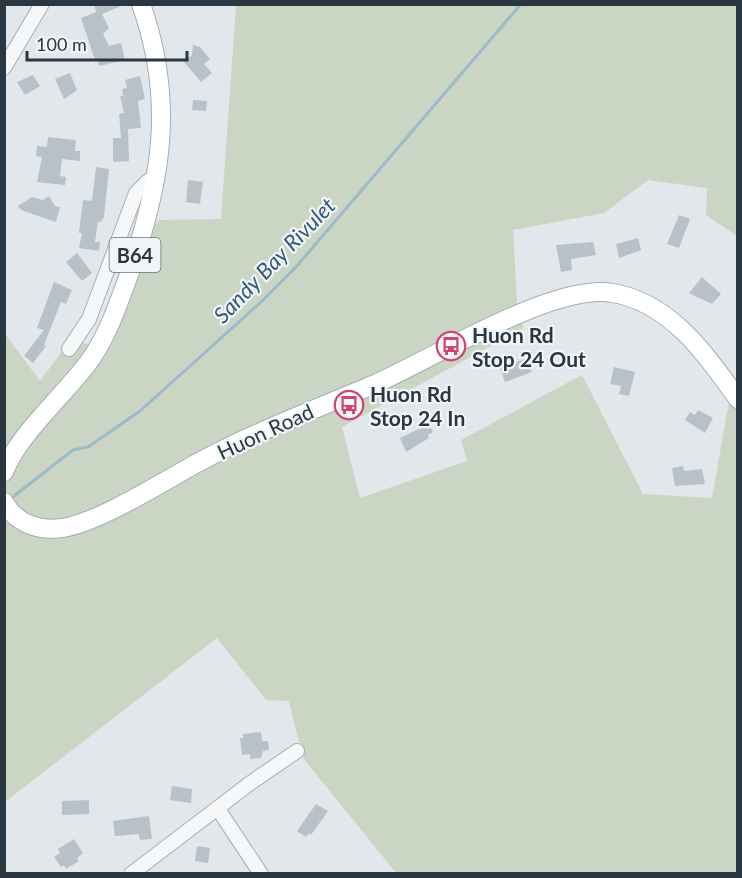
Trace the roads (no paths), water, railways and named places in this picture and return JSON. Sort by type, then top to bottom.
[{"type":"main road","name":"B64","points":[[4,472],[24,441],[100,346],[111,324],[133,262],[156,179],[161,139],[161,81],[156,51],[141,4]]},
{"type":"main road","name":"Huon Road","points":[[4,502],[12,513],[25,524],[52,529],[73,526],[300,413],[375,383],[541,305],[591,292],[626,297],[660,312],[697,346],[738,399]]},
{"type":"street","points":[[4,68],[42,4]]},
{"type":"street","points":[[69,349],[89,319],[131,204],[142,187],[156,179]]},
{"type":"street","points":[[131,873],[297,751]]},
{"type":"street","points":[[218,809],[261,873]]},
{"type":"waterway","name":"Sandy Bay Rivulet","points":[[14,496],[73,450],[88,447],[140,411],[260,303],[296,267],[521,4]]},
{"type":"place","name":"Huon Rd Stop 24 Out","points":[[451,346]]},
{"type":"place","name":"Huon Rd Stop 24 In","points":[[349,405]]}]
